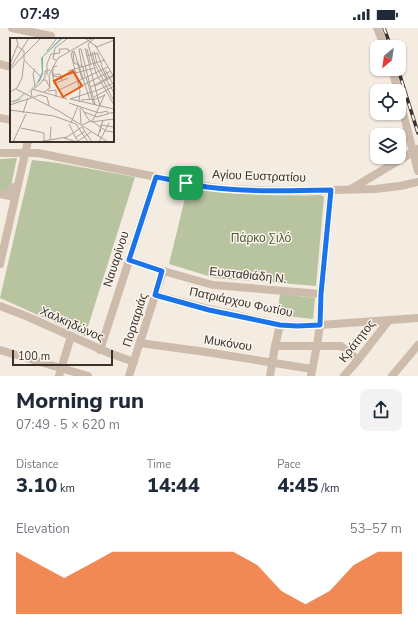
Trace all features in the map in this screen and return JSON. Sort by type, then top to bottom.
[{"type":"street","points":[[12,28],[51,34]]},
{"type":"street","points":[[377,28],[382,40]]},
{"type":"street","points":[[0,64],[10,67]]},
{"type":"street","points":[[0,118],[10,120]]},
{"type":"street","points":[[406,120],[415,151],[418,170]]},
{"type":"street","points":[[0,264],[28,142]]},
{"type":"street","points":[[350,190],[415,151]]},
{"type":"street","name":"Αγίου Ευστρατίου","points":[[0,153],[25,152],[49,155],[207,187],[284,191],[350,190],[386,188],[418,182]]},
{"type":"street","points":[[0,158],[18,157],[10,196],[0,194]]},
{"type":"street","name":"Ναυαρίνου","points":[[100,350],[156,177]]},
{"type":"street","points":[[312,372],[320,325],[321,294],[331,190]]},
{"type":"street","points":[[0,198],[14,202]]},
{"type":"street","name":"Ευσταθιάδη Ν.","points":[[129,260],[213,285],[321,294]]},
{"type":"street","name":"Πορταριάς","points":[[129,376],[162,271]]},
{"type":"street","name":"Πατριάρχου Φωτίου","points":[[155,295],[209,310],[280,325],[320,325],[418,318]]},
{"type":"street","name":"Χαλκηδώνος","points":[[0,306],[26,316],[100,350],[134,362]]},
{"type":"street","name":"Κράτητος","points":[[344,376],[389,320]]},
{"type":"street","points":[[270,376],[280,325]]},
{"type":"street","points":[[60,372],[71,336]]},
{"type":"street","name":"Μυκόνου","points":[[140,343],[272,362],[312,372]]},
{"type":"street","points":[[392,376],[418,345]]},
{"type":"street","points":[[275,346],[342,346],[358,360]]},
{"type":"street","points":[[0,350],[60,372],[88,376]]},
{"type":"green space","points":[[17,158],[9,195],[0,192],[0,159]]},
{"type":"green space","points":[[32,160],[58,163],[135,177],[85,336],[0,298]]},
{"type":"green space","name":"Πάρκο Σιλό","points":[[188,186],[254,194],[288,196],[321,195],[324,197],[316,286],[215,278],[169,264]]},
{"type":"green space","points":[[280,294],[315,298],[313,319],[277,315]]},
{"type":"railway","points":[[384,28],[388,40]]},
{"type":"railway","points":[[400,76],[418,133]]},
{"type":"route","points":[[156,177],[186,183],[207,187],[225,188],[331,190],[321,294],[320,325],[280,325],[209,310],[155,295],[162,271],[129,260],[156,177]]}]
